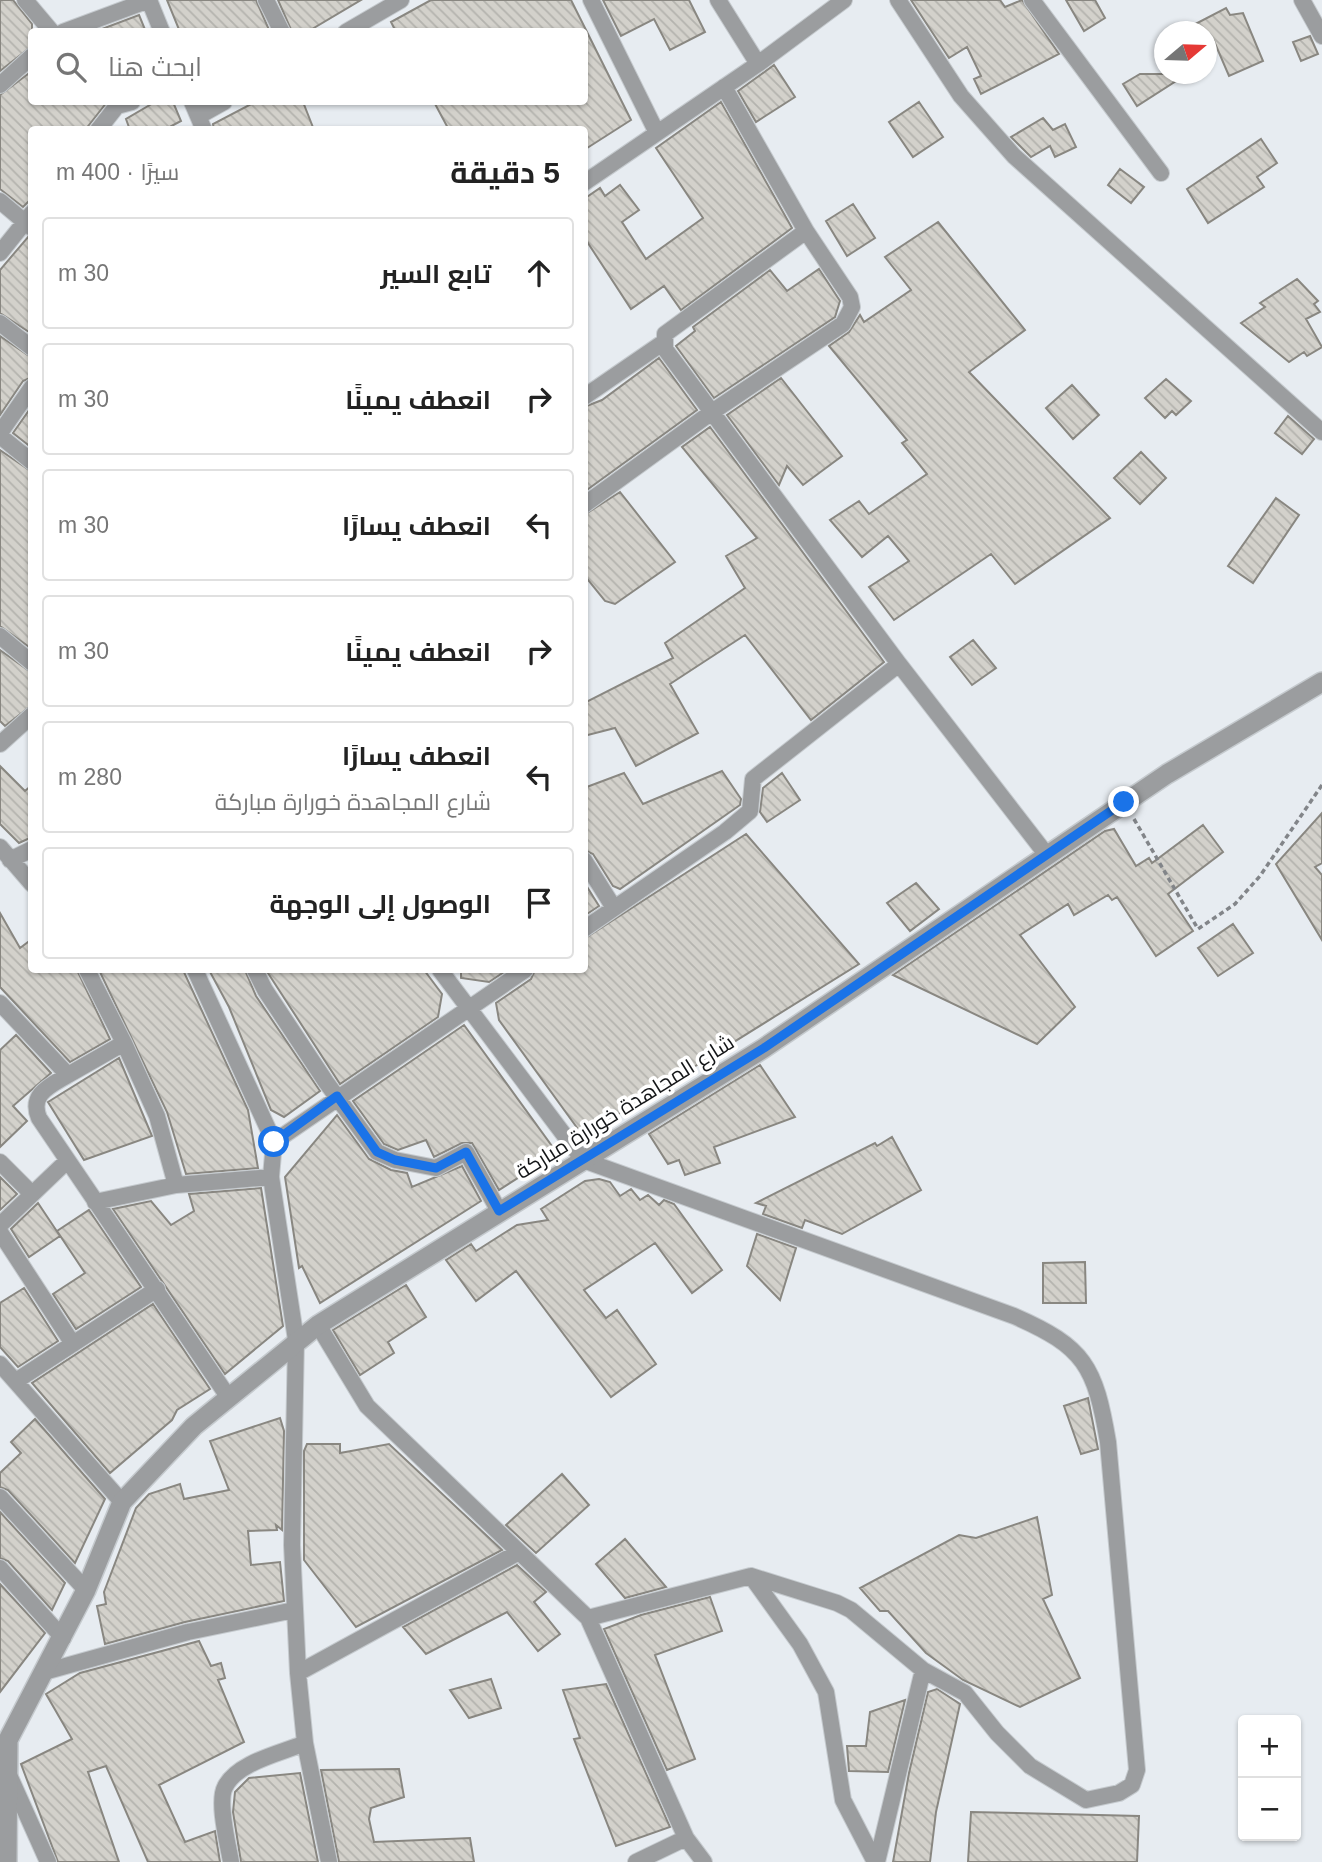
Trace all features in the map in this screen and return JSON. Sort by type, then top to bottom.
[{"type":"street","points":[[25,0],[49,28]]},
{"type":"street","points":[[75,28],[149,0],[160,28]]},
{"type":"street","points":[[266,0],[280,28]]},
{"type":"street","points":[[353,28],[401,0]]},
{"type":"street","points":[[591,0],[657,134]]},
{"type":"street","points":[[718,0],[758,64]]},
{"type":"street","points":[[588,180],[724,88],[844,0]]},
{"type":"street","points":[[898,0],[961,96],[1014,156],[1322,432]]},
{"type":"street","points":[[1032,0],[1161,173]]},
{"type":"street","points":[[1302,0],[1322,36]]},
{"type":"street","points":[[0,85],[28,60]]},
{"type":"street","points":[[588,502],[712,412],[843,324],[849,315],[850,297],[806,231],[724,88]]},
{"type":"street","points":[[101,126],[119,105]]},
{"type":"street","points":[[198,116],[218,105]]},
{"type":"street","points":[[0,201],[28,220]]},
{"type":"street","points":[[0,253],[28,222]]},
{"type":"street","points":[[806,231],[665,334],[664,342],[669,355],[899,664],[1046,854]]},
{"type":"street","points":[[0,323],[28,345]]},
{"type":"street","points":[[588,394],[664,342]]},
{"type":"street","points":[[28,393],[0,434],[28,458]]},
{"type":"street","points":[[0,636],[28,660]]},
{"type":"street","points":[[588,926],[725,832],[750,811],[753,779],[899,664]]},
{"type":"street","name":"شارع المجاهدة خورارة مباركة","points":[[7,1862],[4,1738],[63,1638],[122,1502],[194,1426],[296,1340],[318,1325],[764,1048],[1124,802],[1242,728],[1322,682]]},
{"type":"street","points":[[0,744],[28,719]]},
{"type":"street","points":[[5,853],[28,850]]},
{"type":"street","points":[[5,853],[28,879]]},
{"type":"street","points":[[588,866],[614,908]]},
{"type":"street","points":[[89,973],[157,1116],[176,1185]]},
{"type":"street","points":[[196,973],[274,1142],[271,1177],[296,1340],[294,1609],[305,1743],[328,1862]]},
{"type":"street","points":[[256,973],[265,990],[377,1152],[395,1160],[436,1168],[466,1152],[499,1211]]},
{"type":"street","points":[[442,973],[583,1160],[1014,1316],[1067,1343],[1082,1359],[1101,1403],[1108,1441],[1137,1770],[1132,1785],[1119,1793],[1086,1800],[1030,1766],[997,1733],[965,1693],[923,1670],[851,1610],[751,1576],[588,1618]]},
{"type":"street","points":[[274,1142],[337,1096],[521,973]]},
{"type":"street","points":[[0,1003],[68,1075]]},
{"type":"street","points":[[124,1043],[43,1091],[35,1107],[67,1161],[229,1398]]},
{"type":"street","points":[[0,1226],[67,1161]]},
{"type":"street","points":[[0,1162],[32,1194]]},
{"type":"street","points":[[95,1202],[176,1185],[271,1177]]},
{"type":"street","points":[[0,1231],[73,1344]]},
{"type":"street","points":[[16,1381],[157,1289]]},
{"type":"street","points":[[318,1325],[366,1406],[588,1618],[686,1839],[704,1862]]},
{"type":"street","points":[[0,1364],[122,1502]]},
{"type":"street","points":[[0,1497],[86,1590]]},
{"type":"street","points":[[299,1673],[519,1552]]},
{"type":"street","points":[[0,1568],[63,1638]]},
{"type":"street","points":[[751,1576],[800,1644],[826,1692],[843,1800],[876,1862]]},
{"type":"street","points":[[44,1672],[188,1632],[294,1609]]},
{"type":"street","points":[[876,1862],[923,1670]]},
{"type":"street","points":[[231,1862],[223,1812],[224,1787],[239,1771],[305,1743]]},
{"type":"street","points":[[6,1768],[48,1862]]},
{"type":"street","points":[[636,1862],[686,1839]]},
{"type":"path","points":[[1124,802],[1198,929],[1235,904],[1260,876],[1322,785]]},
{"type":"building","points":[[0,0],[13,0],[32,24],[32,28],[28,28],[28,49],[0,71]]},
{"type":"building","points":[[167,0],[256,0],[268,28],[178,28]]},
{"type":"building","points":[[278,0],[361,0],[314,28],[290,28]]},
{"type":"building","points":[[431,0],[571,0],[585,28],[394,28],[391,22]]},
{"type":"building","points":[[603,0],[689,0],[705,32],[670,50],[654,19],[621,36]]},
{"type":"building","points":[[911,0],[1000,0],[1005,7],[1022,0],[1059,54],[981,94],[974,79],[981,76],[967,47],[949,58]]},
{"type":"building","points":[[1066,0],[1095,0],[1105,18],[1084,31]]},
{"type":"building","points":[[1226,8],[1230,15],[1243,13],[1263,61],[1229,76],[1217,48],[1217,21],[1201,21]]},
{"type":"building","points":[[139,15],[144,28],[105,28]]},
{"type":"building","points":[[588,34],[631,120],[588,147],[588,126],[447,126],[436,105],[588,105]]},
{"type":"building","points":[[1310,36],[1318,54],[1301,61],[1293,42]]},
{"type":"building","points":[[774,65],[795,97],[756,122],[738,91]]},
{"type":"building","points":[[28,74],[28,105],[105,105],[88,126],[28,126],[28,202],[23,207],[0,189],[0,95]]},
{"type":"building","points":[[1140,74],[1154,74],[1154,84],[1171,84],[1137,106],[1123,84]]},
{"type":"building","points":[[721,102],[792,228],[681,310],[664,286],[631,309],[588,243],[588,196],[600,188],[605,196],[620,185],[639,210],[622,222],[646,259],[703,218],[656,148]]},
{"type":"building","points":[[919,102],[943,137],[913,157],[889,122]]},
{"type":"building","points":[[150,105],[174,105],[181,121],[172,126],[129,126],[126,119]]},
{"type":"building","points":[[249,105],[304,105],[312,126],[213,126]]},
{"type":"building","points":[[1043,118],[1053,130],[1065,124],[1076,147],[1055,157],[1050,146],[1031,157],[1011,137]]},
{"type":"building","points":[[1261,139],[1277,163],[1257,177],[1264,187],[1208,223],[1187,189]]},
{"type":"building","points":[[1120,169],[1144,187],[1131,203],[1108,185]]},
{"type":"building","points":[[853,204],[875,238],[847,256],[826,221]]},
{"type":"building","points":[[938,222],[1025,330],[969,372],[1110,518],[1015,584],[991,554],[894,620],[869,587],[909,561],[888,536],[862,557],[830,520],[859,501],[869,514],[927,474],[902,443],[907,440],[829,346],[849,332],[860,315],[864,322],[911,290],[885,257]]},
{"type":"building","points":[[28,237],[28,331],[0,313],[0,270]]},
{"type":"building","points":[[819,269],[840,301],[835,317],[714,398],[676,346],[695,331],[693,327],[770,270],[787,291]]},
{"type":"building","points":[[1297,279],[1318,301],[1314,304],[1320,312],[1306,319],[1322,347],[1307,356],[1304,352],[1289,362],[1241,323],[1265,307],[1260,303]]},
{"type":"building","points":[[0,336],[28,355],[28,379],[23,381],[0,415]]},
{"type":"building","points":[[659,358],[697,410],[588,489],[588,405],[602,400]]},
{"type":"building","points":[[781,378],[842,456],[803,485],[787,466],[779,485],[727,415]]},
{"type":"building","points":[[1166,379],[1191,401],[1176,415],[1172,411],[1165,418],[1145,398]]},
{"type":"building","points":[[1072,385],[1099,415],[1073,439],[1046,408]]},
{"type":"building","points":[[28,412],[28,445],[13,433]]},
{"type":"building","points":[[1288,416],[1314,439],[1302,454],[1275,433]]},
{"type":"building","points":[[710,427],[884,662],[811,720],[745,635],[670,684],[698,733],[636,766],[615,728],[588,735],[588,701],[673,658],[665,643],[745,588],[726,556],[757,538],[682,447]]},
{"type":"building","points":[[0,450],[28,469],[28,646],[0,626]]},
{"type":"building","points":[[1141,452],[1166,478],[1140,504],[1114,478]]},
{"type":"building","points":[[620,492],[675,562],[615,604],[605,601],[588,580],[588,512]]},
{"type":"building","points":[[1276,498],[1299,515],[1253,583],[1228,566]]},
{"type":"building","points":[[973,640],[996,668],[972,685],[950,657]]},
{"type":"building","points":[[0,650],[28,670],[28,708],[5,726],[0,721]]},
{"type":"building","points":[[0,766],[25,791],[28,788],[28,839],[19,843],[0,824]]},
{"type":"building","points":[[722,771],[741,799],[740,805],[620,889],[613,886],[593,854],[588,852],[588,786],[624,773],[643,804]]},
{"type":"building","points":[[782,773],[800,800],[767,822],[760,812],[763,788]]},
{"type":"building","points":[[1322,813],[1322,863],[1315,867],[1322,875],[1322,940],[1276,864]]},
{"type":"building","points":[[1203,825],[1223,852],[1168,894],[1193,931],[1156,956],[1117,897],[1112,900],[1108,895],[1074,915],[1068,904],[1020,935],[1075,1007],[1037,1044],[893,975],[1105,831],[1114,829],[1136,866],[1149,858],[1152,863]]},
{"type":"building","points":[[746,834],[859,964],[583,1136],[499,1020],[496,1003],[531,979],[534,973],[588,973],[588,936]]},
{"type":"building","points":[[916,883],[939,909],[910,931],[887,903]]},
{"type":"building","points":[[588,888],[599,906],[588,913]]},
{"type":"building","points":[[0,913],[20,948],[28,942],[28,973],[78,973],[110,1039],[70,1062],[0,987]]},
{"type":"building","points":[[1233,924],[1253,953],[1218,976],[1198,948]]},
{"type":"building","points":[[100,973],[184,973],[248,1110],[258,1168],[186,1174],[167,1112]]},
{"type":"building","points":[[211,973],[246,973],[256,996],[320,1091],[284,1117],[271,1110],[229,1007]]},
{"type":"building","points":[[268,973],[426,973],[442,994],[438,1017],[340,1084]]},
{"type":"building","points":[[461,973],[502,973],[489,982],[461,978]]},
{"type":"building","points":[[464,1025],[557,1153],[499,1190],[472,1143],[462,1143],[434,1157],[426,1140],[398,1150],[384,1144],[353,1101]]},
{"type":"building","points":[[16,1035],[51,1073],[13,1106],[27,1121],[0,1147],[0,1050]]},
{"type":"building","points":[[119,1058],[152,1136],[84,1160],[48,1102]]},
{"type":"building","points":[[760,1065],[795,1117],[714,1147],[720,1163],[685,1175],[679,1160],[668,1164],[649,1134]]},
{"type":"building","points":[[337,1115],[369,1159],[391,1170],[407,1173],[412,1187],[462,1166],[481,1201],[320,1303],[302,1266],[299,1268],[285,1177]]},
{"type":"building","points":[[892,1137],[921,1190],[842,1234],[805,1220],[802,1228],[763,1214],[766,1206],[756,1203],[875,1143],[877,1146]]},
{"type":"building","points":[[0,1177],[17,1194],[0,1210]]},
{"type":"building","points":[[599,1179],[610,1182],[620,1196],[631,1189],[640,1200],[648,1195],[659,1205],[664,1200],[674,1204],[722,1270],[692,1293],[655,1243],[584,1290],[606,1318],[617,1310],[656,1364],[611,1397],[516,1271],[476,1301],[446,1260],[471,1244],[476,1251],[517,1225],[548,1220],[541,1209],[585,1181]]},
{"type":"building","points":[[261,1188],[283,1326],[225,1374],[113,1209],[151,1201],[171,1225],[194,1211],[189,1194]]},
{"type":"building","points":[[38,1203],[60,1236],[29,1257],[11,1229]]},
{"type":"building","points":[[89,1210],[141,1287],[76,1329],[53,1294],[85,1273],[57,1231]]},
{"type":"building","points":[[757,1234],[796,1248],[780,1300],[747,1266]]},
{"type":"building","points":[[1085,1262],[1086,1303],[1043,1303],[1043,1263]]},
{"type":"building","points":[[406,1285],[426,1317],[388,1342],[394,1353],[360,1375],[333,1330]]},
{"type":"building","points":[[24,1288],[58,1341],[18,1367],[0,1347],[0,1303]]},
{"type":"building","points":[[153,1304],[210,1389],[177,1410],[172,1420],[110,1473],[32,1383]]},
{"type":"building","points":[[1088,1398],[1098,1449],[1081,1454],[1064,1406]]},
{"type":"building","points":[[280,1418],[284,1431],[282,1530],[276,1525],[277,1530],[248,1531],[251,1565],[280,1562],[284,1601],[185,1622],[105,1644],[97,1606],[106,1604],[104,1592],[136,1508],[149,1494],[180,1484],[184,1499],[229,1490],[210,1441]]},
{"type":"building","points":[[35,1419],[105,1499],[75,1563],[8,1490],[0,1487],[0,1473],[21,1453],[11,1442]]},
{"type":"building","points":[[307,1444],[340,1444],[340,1453],[389,1444],[502,1550],[356,1627],[304,1560],[304,1451]]},
{"type":"building","points":[[562,1474],[589,1505],[536,1553],[506,1525]]},
{"type":"building","points":[[0,1512],[65,1583],[52,1610],[8,1561],[0,1558]]},
{"type":"building","points":[[1037,1517],[1052,1595],[1043,1599],[1080,1678],[1020,1707],[963,1680],[926,1653],[888,1611],[880,1611],[860,1588],[959,1535],[976,1538]]},
{"type":"building","points":[[625,1539],[666,1587],[625,1598],[596,1564]]},
{"type":"building","points":[[517,1565],[546,1592],[534,1602],[560,1634],[538,1651],[507,1612],[426,1654],[403,1627]]},
{"type":"building","points":[[0,1584],[45,1633],[0,1692]]},
{"type":"building","points":[[710,1597],[722,1631],[655,1655],[695,1759],[667,1770],[604,1629],[641,1615]]},
{"type":"building","points":[[199,1641],[211,1666],[221,1663],[225,1678],[218,1680],[244,1742],[159,1785],[185,1842],[215,1831],[220,1862],[148,1862],[106,1766],[88,1772],[119,1862],[58,1862],[21,1764],[72,1739],[46,1694],[80,1673]]},
{"type":"building","points":[[491,1679],[501,1708],[469,1718],[450,1690]]},
{"type":"building","points":[[606,1684],[670,1827],[616,1846],[574,1739],[580,1738],[563,1690]]},
{"type":"building","points":[[937,1689],[960,1704],[936,1812],[930,1862],[893,1862],[909,1773],[928,1692]]},
{"type":"building","points":[[905,1700],[888,1772],[849,1771],[847,1746],[866,1746],[870,1712]]},
{"type":"building","points":[[399,1769],[404,1797],[371,1808],[369,1819],[374,1842],[470,1838],[474,1862],[339,1862],[321,1770]]},
{"type":"building","points":[[300,1773],[318,1862],[241,1862],[233,1812],[235,1792],[249,1778]]},
{"type":"building","points":[[971,1812],[1139,1816],[1137,1862],[968,1862]]},
{"type":"route","points":[[274,1142],[337,1096],[377,1152],[395,1160],[436,1168],[466,1152],[499,1211],[764,1048],[1124,802]]}]
